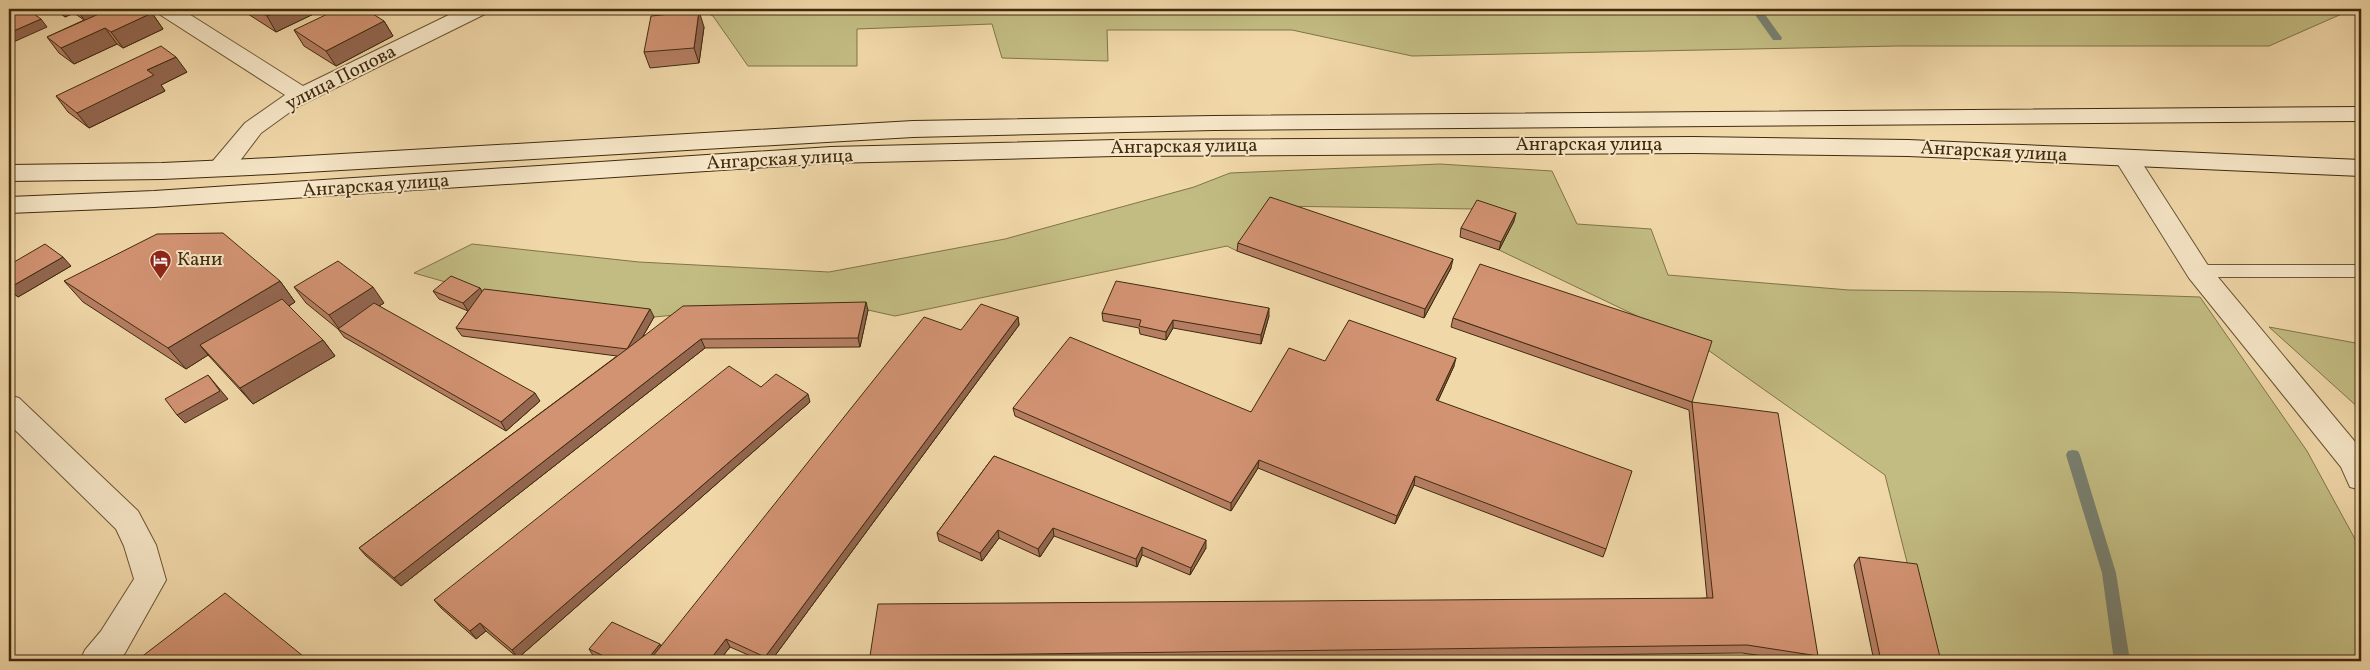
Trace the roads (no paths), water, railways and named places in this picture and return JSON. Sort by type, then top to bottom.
[{"type":"main road","points":[[167,9],[301,95],[289,102]]},
{"type":"main road","name":"улица Попова","points":[[221,168],[253,128],[289,102],[477,9]]},
{"type":"main road","name":"Ангарская улица","points":[[9,173],[221,168],[913,129],[1224,123],[2361,114]]},
{"type":"main road","name":"Ангарская улица","points":[[13,206],[154,199],[831,156],[1116,148],[1693,145],[1908,148],[2361,168]]},
{"type":"main road","points":[[2126,158],[2198,270],[2353,460],[2361,478]]},
{"type":"main road","points":[[9,406],[127,520],[140,545],[150,580],[113,642],[97,661]]},
{"type":"lane","points":[[2198,270],[2361,271]]},
{"type":"waterway","points":[[1756,9],[1777,38]]},
{"type":"waterway","points":[[2073,455],[2109,573],[2122,661]]},
{"type":"place","name":"Кани","points":[[161,279]]}]
